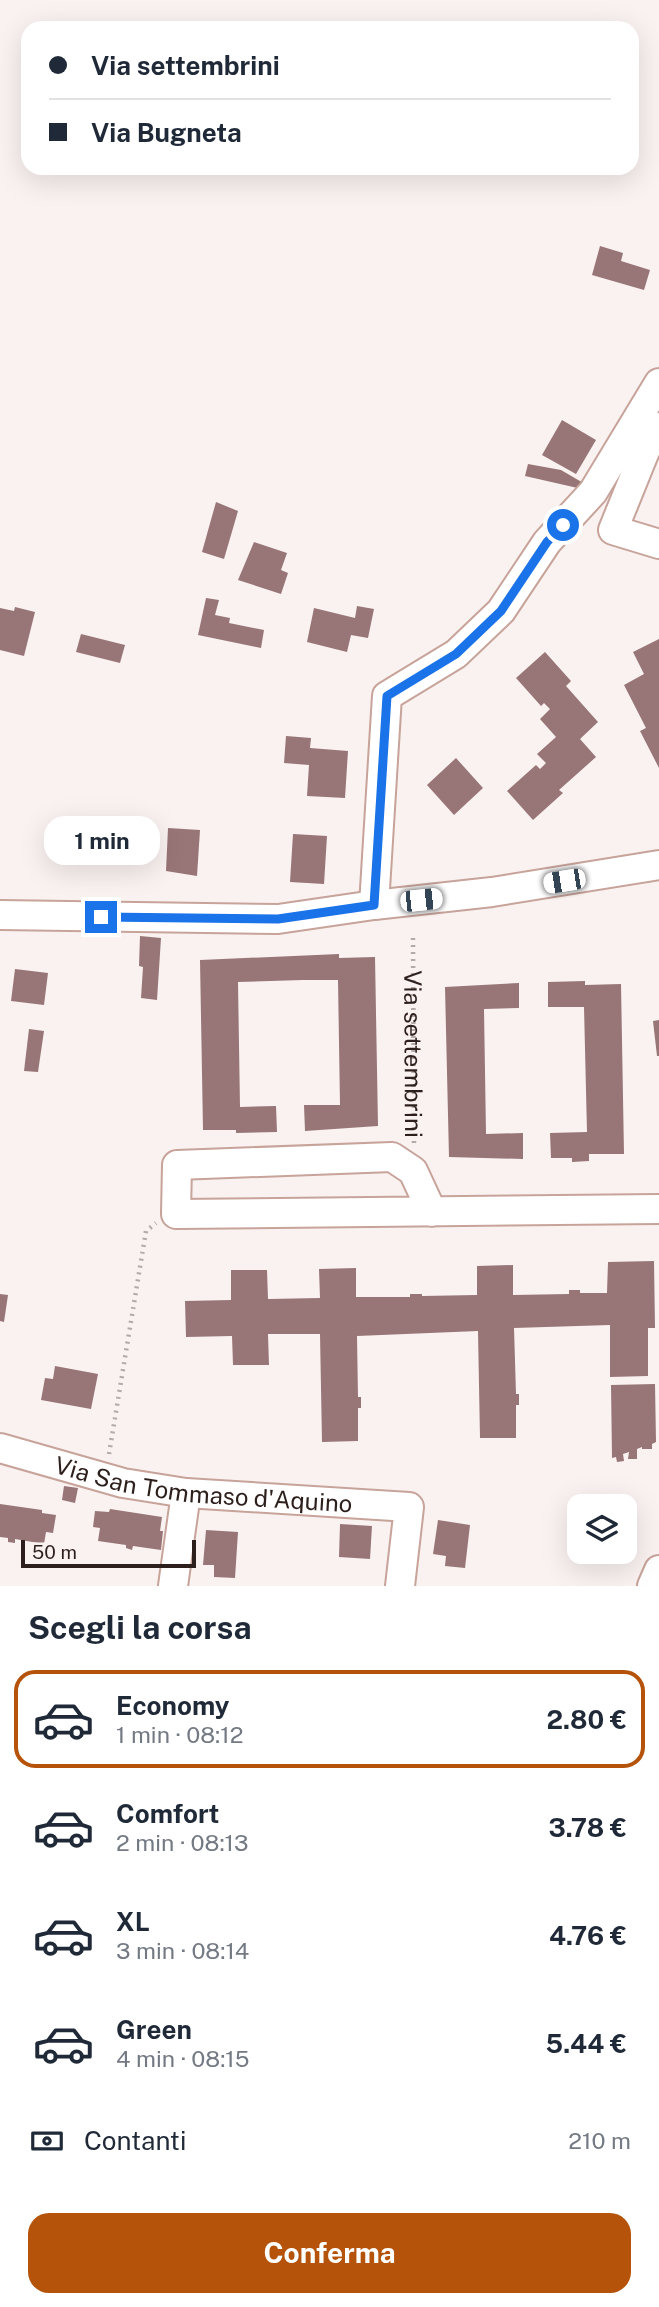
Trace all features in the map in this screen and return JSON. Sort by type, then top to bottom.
[{"type":"street","points":[[374,905],[387,696],[456,654],[501,611],[547,542],[593,492],[659,383]]},
{"type":"street","points":[[659,427],[645,451],[613,530],[659,544]]},
{"type":"street","points":[[0,915],[278,919],[492,892],[659,865]]},
{"type":"street","points":[[432,1212],[412,1171],[391,1157],[177,1165],[176,1214],[432,1212],[659,1209]]},
{"type":"street","name":"Via San Tommaso d'Aquino","points":[[0,1448],[106,1478],[186,1493],[409,1507],[400,1586]]},
{"type":"street","points":[[173,1586],[186,1493]]},
{"type":"street","points":[[652,1586],[659,1570]]},
{"type":"path","name":"Via settembrini","points":[[412,1171],[415,1160],[413,938]]},
{"type":"path","points":[[106,1478],[146,1231],[176,1214]]},
{"type":"building","points":[[600,246],[623,253],[621,261],[650,270],[644,290],[592,275]]},
{"type":"building","points":[[562,420],[596,440],[576,474],[542,455]]},
{"type":"building","points":[[528,464],[561,470],[585,484],[582,489],[525,476]]},
{"type":"building","points":[[216,502],[238,511],[224,559],[202,552]]},
{"type":"building","points":[[254,542],[287,553],[281,570],[288,573],[281,594],[238,580]]},
{"type":"building","points":[[206,598],[219,600],[215,615],[230,618],[229,623],[264,630],[261,648],[198,635]]},
{"type":"building","points":[[357,606],[374,609],[368,638],[351,635],[347,652],[307,642],[314,608],[355,618]]},
{"type":"building","points":[[15,607],[35,612],[24,656],[0,650],[0,608],[14,611]]},
{"type":"building","points":[[81,634],[125,645],[120,663],[76,652]]},
{"type":"building","points":[[659,639],[659,768],[640,731],[646,728],[624,685],[644,674],[633,652]]},
{"type":"building","points":[[545,652],[571,681],[566,686],[598,722],[580,739],[596,757],[559,790],[563,793],[533,820],[507,791],[536,765],[540,769],[546,763],[537,754],[556,737],[540,719],[550,709],[544,703],[541,706],[516,678]]},
{"type":"building","points":[[286,736],[311,738],[310,748],[348,751],[345,798],[307,796],[309,765],[284,763]]},
{"type":"building","points":[[456,758],[483,788],[454,815],[427,785]]},
{"type":"building","points":[[168,828],[200,830],[197,876],[166,871]]},
{"type":"building","points":[[293,834],[327,836],[324,884],[290,882]]},
{"type":"building","points":[[140,936],[161,938],[157,1000],[141,998],[143,967],[139,966]]},
{"type":"building","points":[[339,954],[339,958],[375,957],[378,1126],[305,1131],[304,1105],[340,1105],[338,980],[303,980],[238,982],[240,1107],[276,1106],[277,1132],[236,1133],[236,1130],[203,1130],[200,960]]},
{"type":"building","points":[[15,969],[48,973],[44,1005],[11,1001]]},
{"type":"building","points":[[585,981],[585,985],[621,984],[624,1154],[589,1154],[589,1161],[572,1162],[572,1158],[551,1158],[550,1133],[587,1132],[584,1007],[548,1007],[548,982]]},
{"type":"building","points":[[519,983],[519,1008],[484,1009],[486,1134],[523,1133],[523,1159],[449,1157],[445,987]]},
{"type":"building","points":[[659,1020],[659,1056],[657,1056],[653,1021]]},
{"type":"building","points":[[29,1029],[44,1031],[38,1072],[24,1071]]},
{"type":"building","points":[[654,1261],[655,1328],[648,1328],[648,1376],[610,1377],[610,1325],[514,1328],[516,1394],[519,1394],[519,1405],[516,1405],[516,1438],[480,1438],[478,1331],[357,1336],[358,1397],[361,1397],[361,1408],[358,1408],[358,1441],[322,1442],[320,1334],[268,1334],[269,1365],[233,1365],[232,1336],[186,1337],[185,1301],[231,1300],[231,1270],[267,1270],[268,1299],[320,1298],[319,1269],[356,1268],[356,1297],[410,1297],[410,1294],[477,1295],[477,1266],[513,1265],[513,1295],[569,1294],[569,1290],[580,1290],[580,1293],[607,1293],[608,1262]]},
{"type":"building","points":[[0,1294],[8,1295],[4,1322],[0,1321]]},
{"type":"building","points":[[55,1366],[98,1374],[91,1409],[41,1400],[45,1378],[53,1379]]},
{"type":"building","points":[[655,1384],[656,1442],[652,1444],[652,1449],[637,1449],[637,1459],[628,1459],[629,1452],[623,1454],[624,1461],[617,1462],[616,1457],[612,1458],[611,1385]]},
{"type":"building","points":[[64,1486],[78,1488],[75,1503],[62,1500]]},
{"type":"building","points":[[0,1504],[42,1510],[42,1513],[56,1515],[53,1533],[46,1532],[44,1544],[15,1539],[15,1543],[8,1542],[8,1538],[0,1537]]},
{"type":"building","points":[[110,1509],[162,1517],[161,1550],[133,1546],[132,1550],[126,1548],[126,1545],[98,1541],[100,1528],[93,1527],[95,1511],[109,1512]]},
{"type":"building","points":[[438,1520],[470,1525],[465,1568],[445,1566],[446,1556],[433,1554]]},
{"type":"building","points":[[340,1524],[372,1526],[370,1559],[339,1557]]},
{"type":"building","points":[[206,1530],[238,1532],[235,1578],[214,1577],[214,1565],[203,1565]]},
{"type":"route","points":[[101,917],[278,919],[374,905],[387,696],[456,654],[501,611],[547,542],[563,525]]}]
